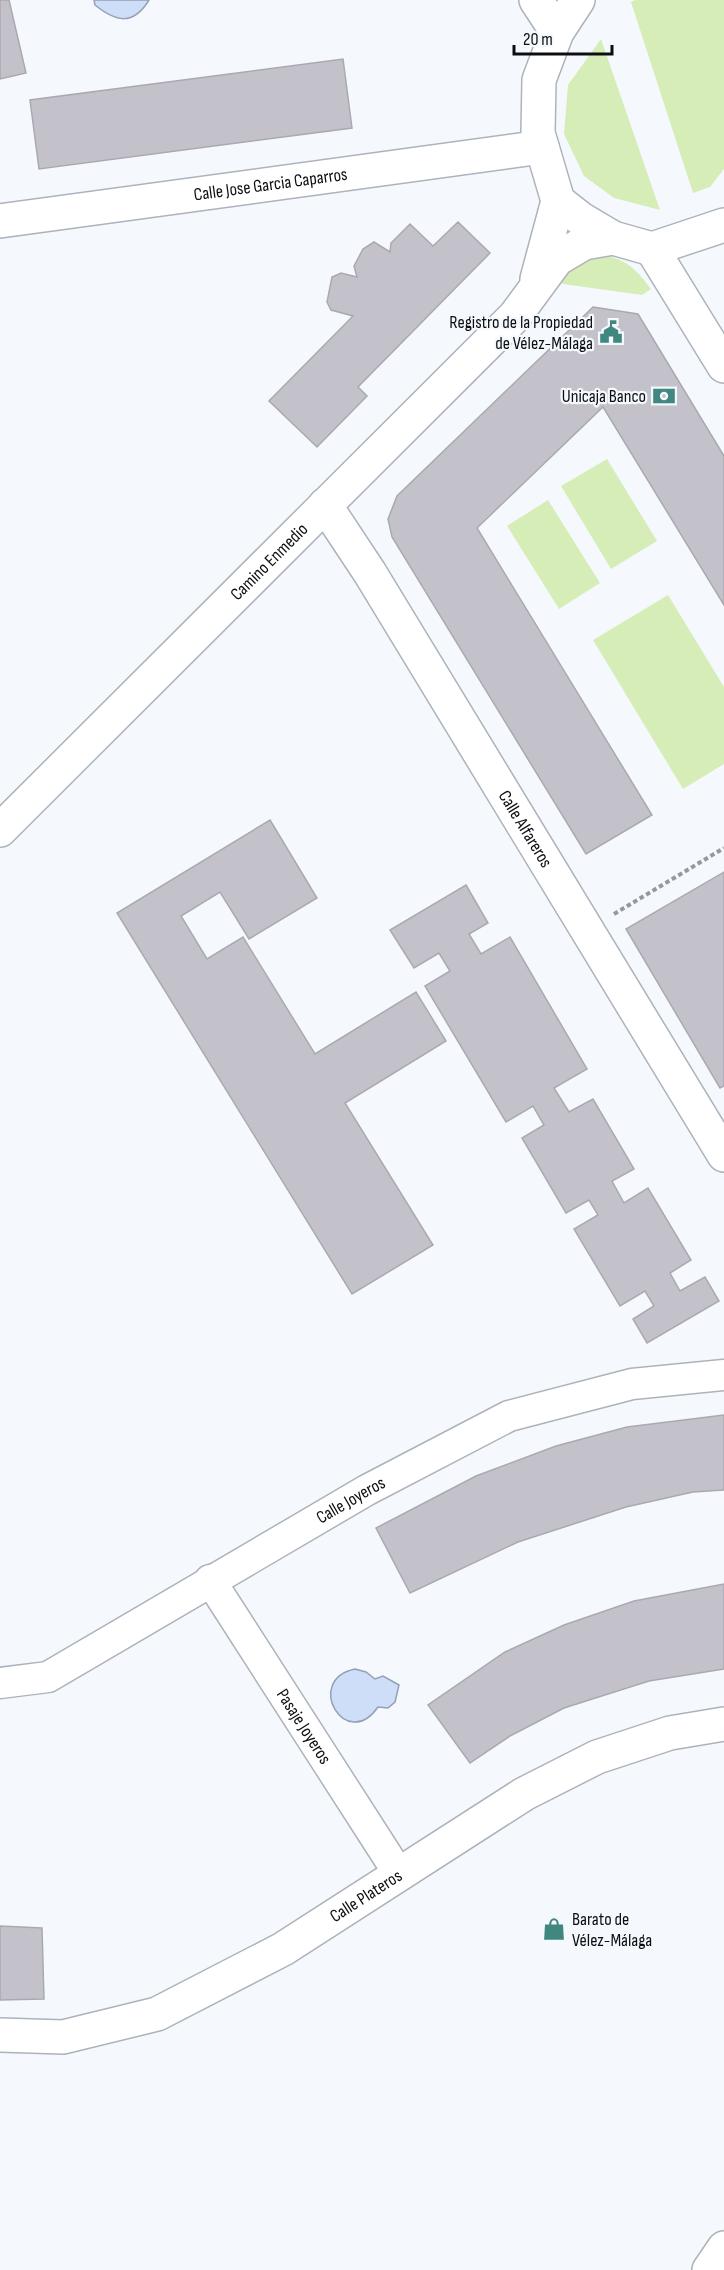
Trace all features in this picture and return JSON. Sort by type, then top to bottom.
[{"type":"street","points":[[536,0],[557,32]]},
{"type":"street","points":[[579,0],[557,32],[540,80],[538,133],[558,201],[581,219],[613,238],[652,249],[724,225]]},
{"type":"street","name":"Calle Jose Garcia Caparros","points":[[0,221],[542,147]]},
{"type":"street","name":"Camino Enmedio","points":[[534,289],[558,201]]},
{"type":"street","name":"Camino Enmedio","points":[[0,830],[515,315],[557,259],[584,243],[613,238]]},
{"type":"street","points":[[652,249],[724,366]]},
{"type":"street","name":"Calle Alfareros","points":[[325,505],[370,573],[724,1155]]},
{"type":"street","name":"Calle Joyeros","points":[[0,1683],[48,1677],[367,1490],[509,1416],[632,1384],[724,1375]]},
{"type":"street","name":"Pasaje Joyeros","points":[[210,1580],[399,1874]]},
{"type":"street","name":"Calle Plateros","points":[[0,2035],[63,2037],[157,2014],[283,1949],[524,1794],[597,1757],[670,1733],[724,1724]]},
{"type":"street","points":[[709,2270],[724,2248]]},
{"type":"path","points":[[586,930],[724,848]]},
{"type":"green space","points":[[635,0],[724,0],[724,169],[710,187],[693,193],[631,2]]},
{"type":"green space","points":[[601,39],[660,210],[614,198],[584,176],[564,134],[568,85]]},
{"type":"green space","points":[[608,256],[632,268],[651,289],[642,295],[563,284],[559,279],[590,257]]},
{"type":"green space","points":[[607,459],[657,541],[611,569],[561,486]]},
{"type":"green space","points":[[548,500],[600,583],[559,609],[507,526]]},
{"type":"green space","points":[[668,595],[724,687],[724,764],[683,789],[593,640]]},
{"type":"water","points":[[94,0],[149,0],[137,14],[124,19],[103,11],[95,5]]},
{"type":"water","points":[[355,1669],[366,1672],[375,1679],[383,1676],[399,1685],[395,1702],[388,1708],[378,1707],[366,1719],[354,1722],[343,1718],[335,1709],[331,1698],[332,1686],[340,1676]]},
{"type":"building","points":[[0,0],[9,0],[26,73],[0,79]]},
{"type":"building","points":[[343,59],[352,128],[39,169],[30,100]]},
{"type":"building","points":[[458,222],[490,253],[358,387],[367,396],[317,447],[269,401],[353,316],[331,310],[327,302],[332,277],[341,273],[357,277],[354,266],[363,249],[374,242],[390,252],[391,243],[410,224],[433,246]]},
{"type":"building","points":[[593,307],[638,314],[724,456],[724,605],[603,407],[477,528],[652,815],[586,854],[392,537],[388,519],[397,496]]},
{"type":"building","points":[[270,820],[317,898],[249,939],[220,892],[181,916],[207,959],[243,937],[315,1054],[416,992],[446,1041],[345,1103],[433,1245],[352,1294],[117,913]]},
{"type":"building","points":[[724,872],[724,1086],[720,1088],[626,929]]},
{"type":"building","points":[[466,885],[488,923],[469,934],[481,954],[510,937],[587,1069],[554,1088],[569,1112],[593,1099],[634,1169],[612,1181],[624,1203],[648,1188],[691,1260],[670,1273],[680,1291],[705,1277],[719,1301],[647,1343],[633,1319],[654,1306],[645,1291],[620,1306],[574,1229],[598,1215],[589,1200],[566,1213],[522,1138],[544,1125],[533,1106],[506,1122],[425,986],[450,971],[439,953],[414,968],[390,930]]},
{"type":"building","points":[[724,1415],[724,1490],[693,1492],[626,1507],[518,1542],[410,1593],[376,1528],[476,1476],[556,1446],[627,1427]]},
{"type":"building","points":[[724,1584],[724,1669],[649,1681],[564,1708],[510,1736],[470,1763],[428,1705],[505,1652],[564,1625],[634,1601]]},
{"type":"building","points":[[0,1926],[42,1928],[44,1999],[0,2000]]},
{"type":"place","name":"Registro de la Propiedad de Vélez-Málaga","points":[[611,332]]},
{"type":"place","name":"Unicaja Banco","points":[[664,396]]},
{"type":"place","name":"Barato de Vélez-Málaga","points":[[554,1929]]}]
